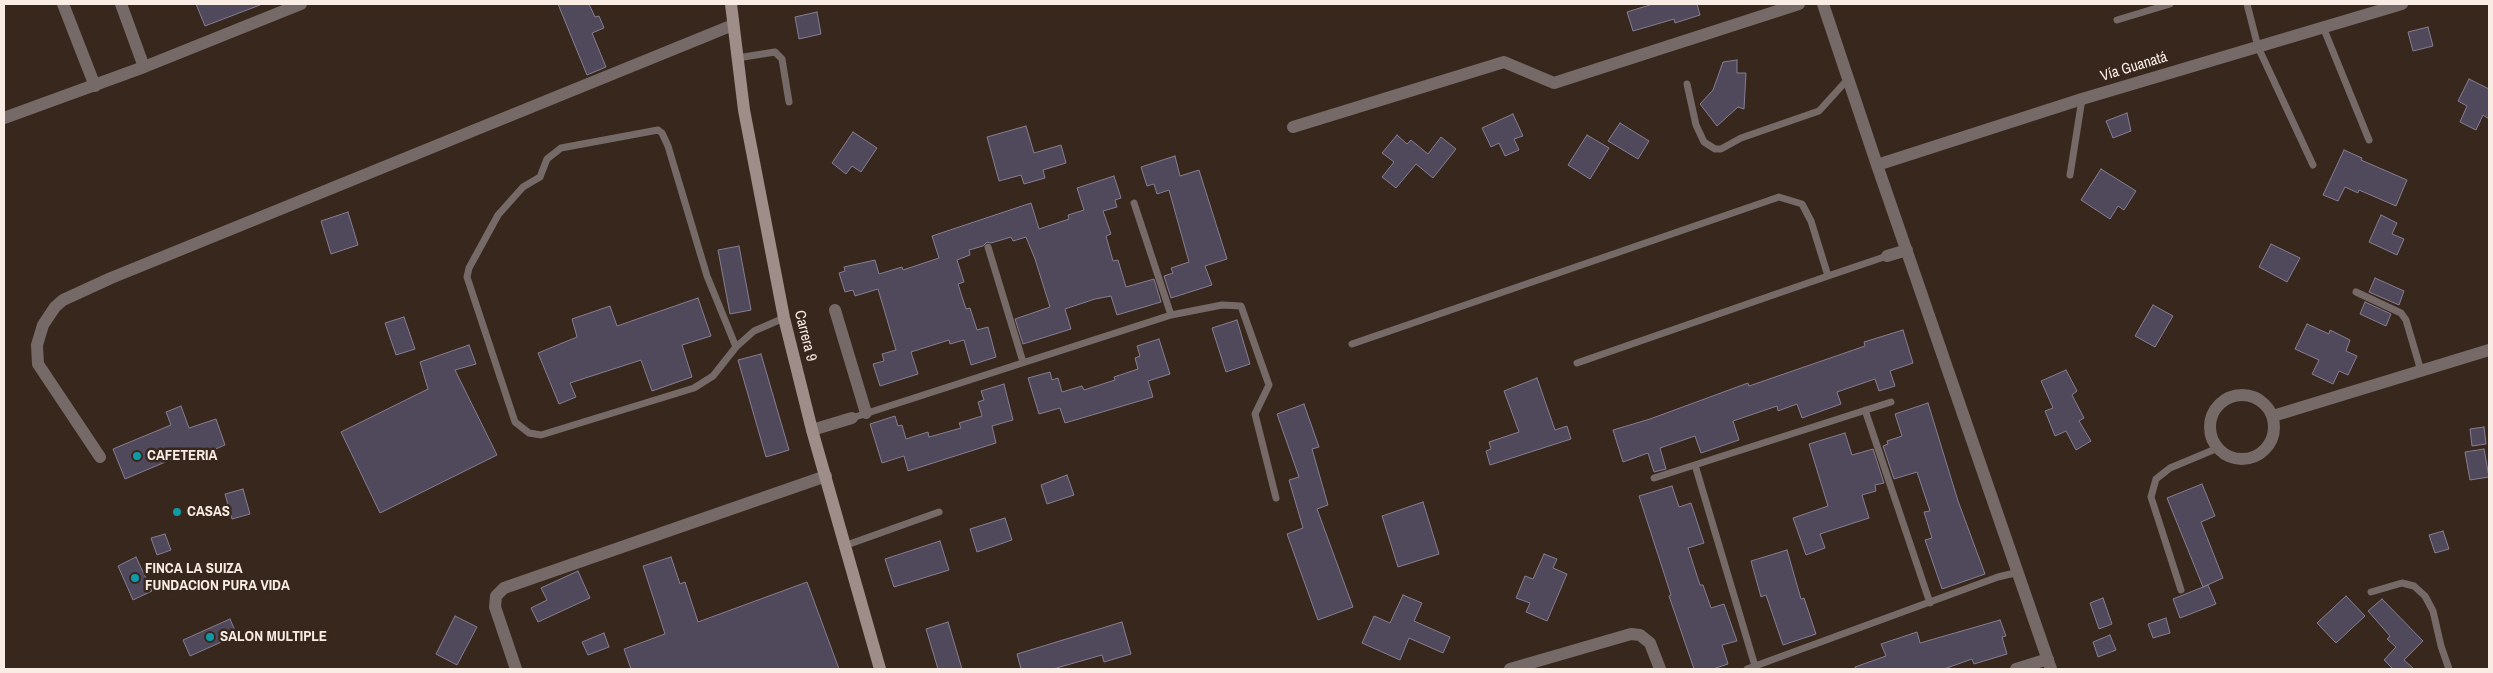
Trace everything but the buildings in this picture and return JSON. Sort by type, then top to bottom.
[{"type":"main road","name":"Carrera 9","points":[[731,4],[736,58],[744,110],[784,318],[812,430],[880,669]]},
{"type":"street","points":[[63,4],[95,86]]},
{"type":"street","points":[[121,4],[144,67]]},
{"type":"street","points":[[4,118],[95,86],[301,4]]},
{"type":"street","points":[[1293,127],[1504,62],[1554,83],[1799,4]]},
{"type":"street","points":[[1823,4],[2049,664],[2016,669]]},
{"type":"street","name":"Vía Guanatá","points":[[1877,165],[2082,99],[2402,4]]},
{"type":"street","points":[[100,457],[38,364],[37,345],[43,325],[55,307],[64,300],[129,270],[733,25]]},
{"type":"street","points":[[1887,256],[1906,250]]},
{"type":"street","points":[[835,310],[866,413]]},
{"type":"street","points":[[2273,416],[2489,350]]},
{"type":"street","points":[[2240,395],[2254,397],[2265,405],[2273,416],[2274,429],[2271,441],[2258,455],[2240,459],[2228,456],[2218,448],[2211,436],[2210,422],[2216,409],[2226,399],[2240,395]]},
{"type":"street","points":[[812,430],[852,418]]},
{"type":"street","points":[[516,669],[495,606],[496,596],[504,588],[826,476]]},
{"type":"street","points":[[1510,669],[1631,634],[1640,636],[1650,643],[1660,669]]},
{"type":"lane","points":[[2117,20],[2170,4]]},
{"type":"lane","points":[[2247,4],[2258,47],[2314,164]]},
{"type":"lane","points":[[2324,27],[2369,140]]},
{"type":"lane","points":[[736,58],[775,52],[782,60],[789,102]]},
{"type":"lane","points":[[1688,84],[1696,125],[1704,142],[1716,149],[1722,149],[1741,138],[1819,112],[1848,79]]},
{"type":"lane","points":[[2070,175],[2082,99]]},
{"type":"lane","points":[[736,347],[707,276],[668,146],[662,133],[658,130],[561,148],[547,159],[540,177],[523,187],[498,215],[469,268],[467,277],[515,422],[529,433],[541,435],[694,388],[713,376],[736,347],[754,332],[784,318]]},
{"type":"lane","points":[[1352,344],[1779,197],[1802,204],[1811,221],[1828,276]]},
{"type":"lane","points":[[1134,203],[1171,316]]},
{"type":"lane","points":[[988,247],[1023,362]]},
{"type":"lane","points":[[1577,363],[1887,256]]},
{"type":"lane","points":[[2356,292],[2401,313],[2406,320],[2421,371]]},
{"type":"lane","points":[[852,418],[1171,316],[1222,305],[1241,306],[1268,385],[1255,414],[1276,498]]},
{"type":"lane","points":[[1654,478],[1892,402]]},
{"type":"lane","points":[[1865,410],[1930,603]]},
{"type":"lane","points":[[2181,590],[2151,497],[2156,479],[2170,468],[2218,448]]},
{"type":"lane","points":[[1695,465],[1755,666]]},
{"type":"lane","points":[[844,546],[939,512]]},
{"type":"lane","points":[[1747,669],[1998,577],[2019,572]]},
{"type":"lane","points":[[2371,592],[2402,583],[2414,586],[2420,591],[2433,611],[2441,646],[2450,669]]},
{"type":"place","name":"CAFETERIA","points":[[137,456]]},
{"type":"place","name":"CASAS","points":[[177,512]]},
{"type":"place","name":"FINCA LA SUIZA FUNDACION PURA VIDA","points":[[135,578]]},
{"type":"place","name":"SALON MULTIPLE","points":[[210,637]]}]
